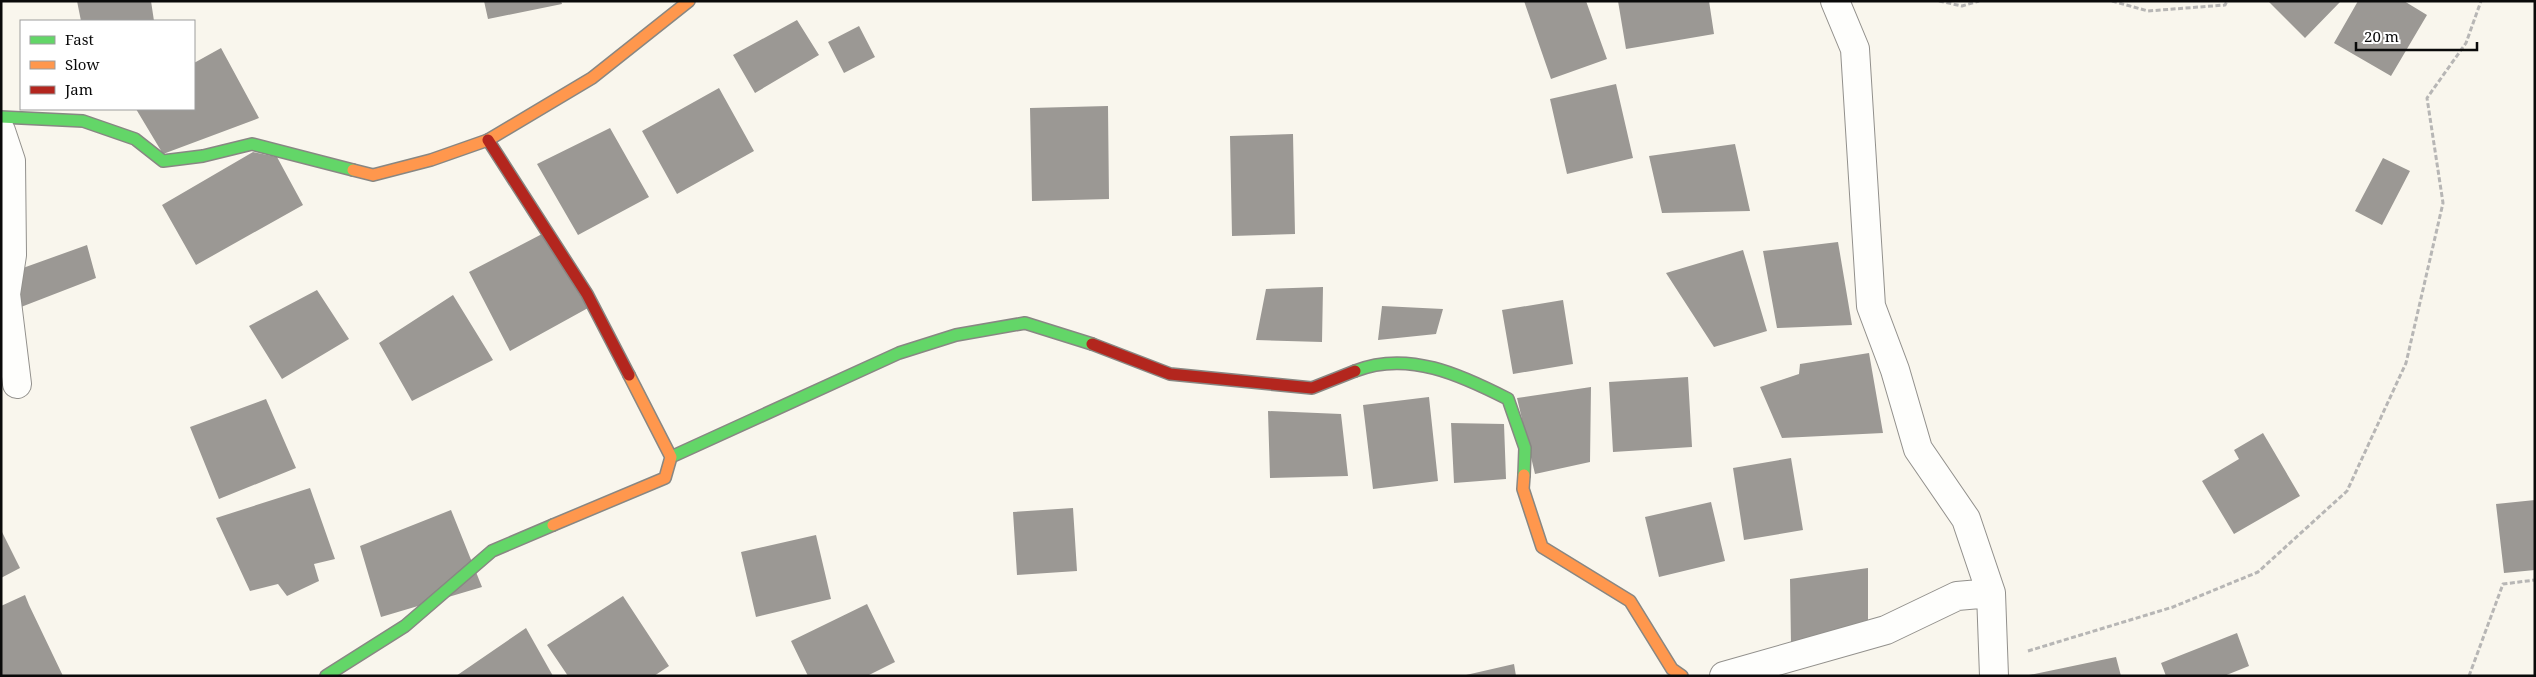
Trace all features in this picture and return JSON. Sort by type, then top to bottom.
[{"type":"street","points":[[1,117],[83,121],[135,139],[163,160],[203,156],[252,144],[373,175],[431,160],[488,140],[592,78],[689,1]]},
{"type":"street","points":[[1835,1],[1855,49],[1871,306],[1895,370],[1918,449],[1966,520],[1991,593],[1994,668]]},
{"type":"street","points":[[1,131],[11,161],[12,255],[6,294],[17,384]]},
{"type":"street","points":[[326,676],[405,626],[492,551],[665,478],[671,457],[587,294],[488,140]]},
{"type":"street","points":[[671,457],[899,353],[956,335],[1025,323],[1075,338],[1170,374],[1312,388],[1362,368],[1404,361],[1463,376],[1508,399],[1525,448],[1524,489],[1542,547],[1630,601],[1672,669],[1682,676]]},
{"type":"street","points":[[1724,676],[1886,630],[1957,596],[1991,593]]},
{"type":"path","points":[[1939,1],[1962,6],[1979,1]]},
{"type":"path","points":[[2112,1],[2148,12],[2225,5],[2227,1]]},
{"type":"path","points":[[1994,668],[2172,607],[2258,572],[2347,491],[2406,363],[2443,203],[2427,98],[2466,43],[2481,1]]},
{"type":"path","points":[[2469,676],[2503,584],[2535,580]]},
{"type":"building","points":[[77,1],[151,1],[154,20],[81,20]]},
{"type":"building","points":[[484,1],[561,1],[562,4],[488,19]]},
{"type":"building","points":[[1524,1],[1586,1],[1607,59],[1551,79]]},
{"type":"building","points":[[1618,1],[1709,1],[1714,34],[1626,49]]},
{"type":"building","points":[[2268,1],[2341,1],[2305,38]]},
{"type":"building","points":[[2358,1],[2404,1],[2427,15],[2391,76],[2334,43]]},
{"type":"building","points":[[797,20],[819,55],[755,93],[733,55]]},
{"type":"building","points":[[859,26],[875,57],[844,73],[828,42]]},
{"type":"building","points":[[221,48],[259,118],[163,154],[137,110],[195,110],[195,62]]},
{"type":"building","points":[[1616,84],[1633,158],[1567,174],[1550,99]]},
{"type":"building","points":[[719,88],[754,151],[677,194],[642,131]]},
{"type":"building","points":[[1108,106],[1109,199],[1032,201],[1030,108]]},
{"type":"building","points":[[610,128],[649,197],[578,235],[537,164]]},
{"type":"building","points":[[1293,134],[1295,234],[1232,236],[1230,136]]},
{"type":"building","points":[[1735,144],[1750,211],[1662,213],[1649,156]]},
{"type":"building","points":[[253,152],[277,157],[303,205],[196,265],[162,205]]},
{"type":"building","points":[[2383,158],[2410,171],[2382,225],[2355,211]]},
{"type":"building","points":[[542,234],[588,308],[510,351],[469,272]]},
{"type":"building","points":[[1838,242],[1852,325],[1777,328],[1763,251]]},
{"type":"building","points":[[87,245],[96,278],[21,307],[9,273]]},
{"type":"building","points":[[1743,250],[1767,331],[1714,347],[1666,273]]},
{"type":"building","points":[[1323,287],[1322,342],[1256,340],[1266,289]]},
{"type":"building","points":[[317,290],[349,339],[282,379],[249,326]]},
{"type":"building","points":[[453,295],[493,360],[412,401],[379,343]]},
{"type":"building","points":[[1563,300],[1573,364],[1513,374],[1502,310]]},
{"type":"building","points":[[1382,306],[1443,309],[1436,334],[1378,340]]},
{"type":"building","points":[[1869,353],[1883,433],[1782,438],[1760,387],[1799,374],[1800,364]]},
{"type":"building","points":[[1688,377],[1692,447],[1613,452],[1609,382]]},
{"type":"building","points":[[1591,387],[1590,462],[1535,474],[1517,398]]},
{"type":"building","points":[[1429,397],[1438,481],[1373,489],[1363,405]]},
{"type":"building","points":[[266,399],[296,468],[219,499],[190,427]]},
{"type":"building","points":[[1268,411],[1341,414],[1348,476],[1270,478]]},
{"type":"building","points":[[1451,423],[1504,424],[1506,479],[1454,483]]},
{"type":"building","points":[[2263,433],[2300,496],[2234,534],[2202,481],[2239,459],[2234,450]]},
{"type":"building","points":[[1791,458],[1803,530],[1744,540],[1733,468]]},
{"type":"building","points":[[310,488],[335,559],[314,564],[319,581],[287,596],[278,584],[250,591],[216,518]]},
{"type":"building","points":[[2535,500],[2535,570],[2504,573],[2496,504]]},
{"type":"building","points":[[1711,502],[1725,561],[1659,577],[1645,517]]},
{"type":"building","points":[[1073,508],[1077,571],[1017,575],[1013,512]]},
{"type":"building","points":[[451,510],[482,587],[381,617],[360,546]]},
{"type":"building","points":[[1,530],[20,568],[1,578]]},
{"type":"building","points":[[816,535],[831,599],[756,617],[741,552]]},
{"type":"building","points":[[1868,568],[1868,624],[1791,644],[1790,579]]},
{"type":"building","points":[[25,595],[63,676],[1,676],[1,606]]},
{"type":"building","points":[[623,596],[669,666],[654,676],[568,676],[547,645]]},
{"type":"building","points":[[867,604],[895,662],[867,676],[808,676],[791,641]]},
{"type":"building","points":[[526,628],[553,676],[456,676]]},
{"type":"building","points":[[2237,633],[2249,666],[2224,676],[2166,676],[2161,663]]},
{"type":"building","points":[[2116,657],[2121,676],[2029,676],[2029,675]]},
{"type":"building","points":[[1514,664],[1516,676],[1466,676],[1466,675]]},
{"type":"traffic: fast","points":[[1,117],[83,121],[135,139],[163,161],[203,156],[252,144],[353,170]]},
{"type":"traffic: fast","points":[[671,457],[899,353],[956,335],[1025,323],[1092,344]]},
{"type":"traffic: fast","points":[[1355,371],[1375,365],[1414,364],[1453,374],[1508,399],[1525,448],[1524,475]]},
{"type":"traffic: fast","points":[[326,676],[405,626],[492,551],[553,525]]},
{"type":"traffic: slow","points":[[353,170],[373,175],[431,160],[488,140],[592,78],[689,1]]},
{"type":"traffic: slow","points":[[553,525],[665,478],[671,457],[629,375]]},
{"type":"traffic: slow","points":[[1524,475],[1523,489],[1542,547],[1630,601],[1672,669],[1682,676]]},
{"type":"traffic: jam","points":[[488,140],[587,294],[629,375]]},
{"type":"traffic: jam","points":[[1092,344],[1170,374],[1312,388],[1355,371]]}]
